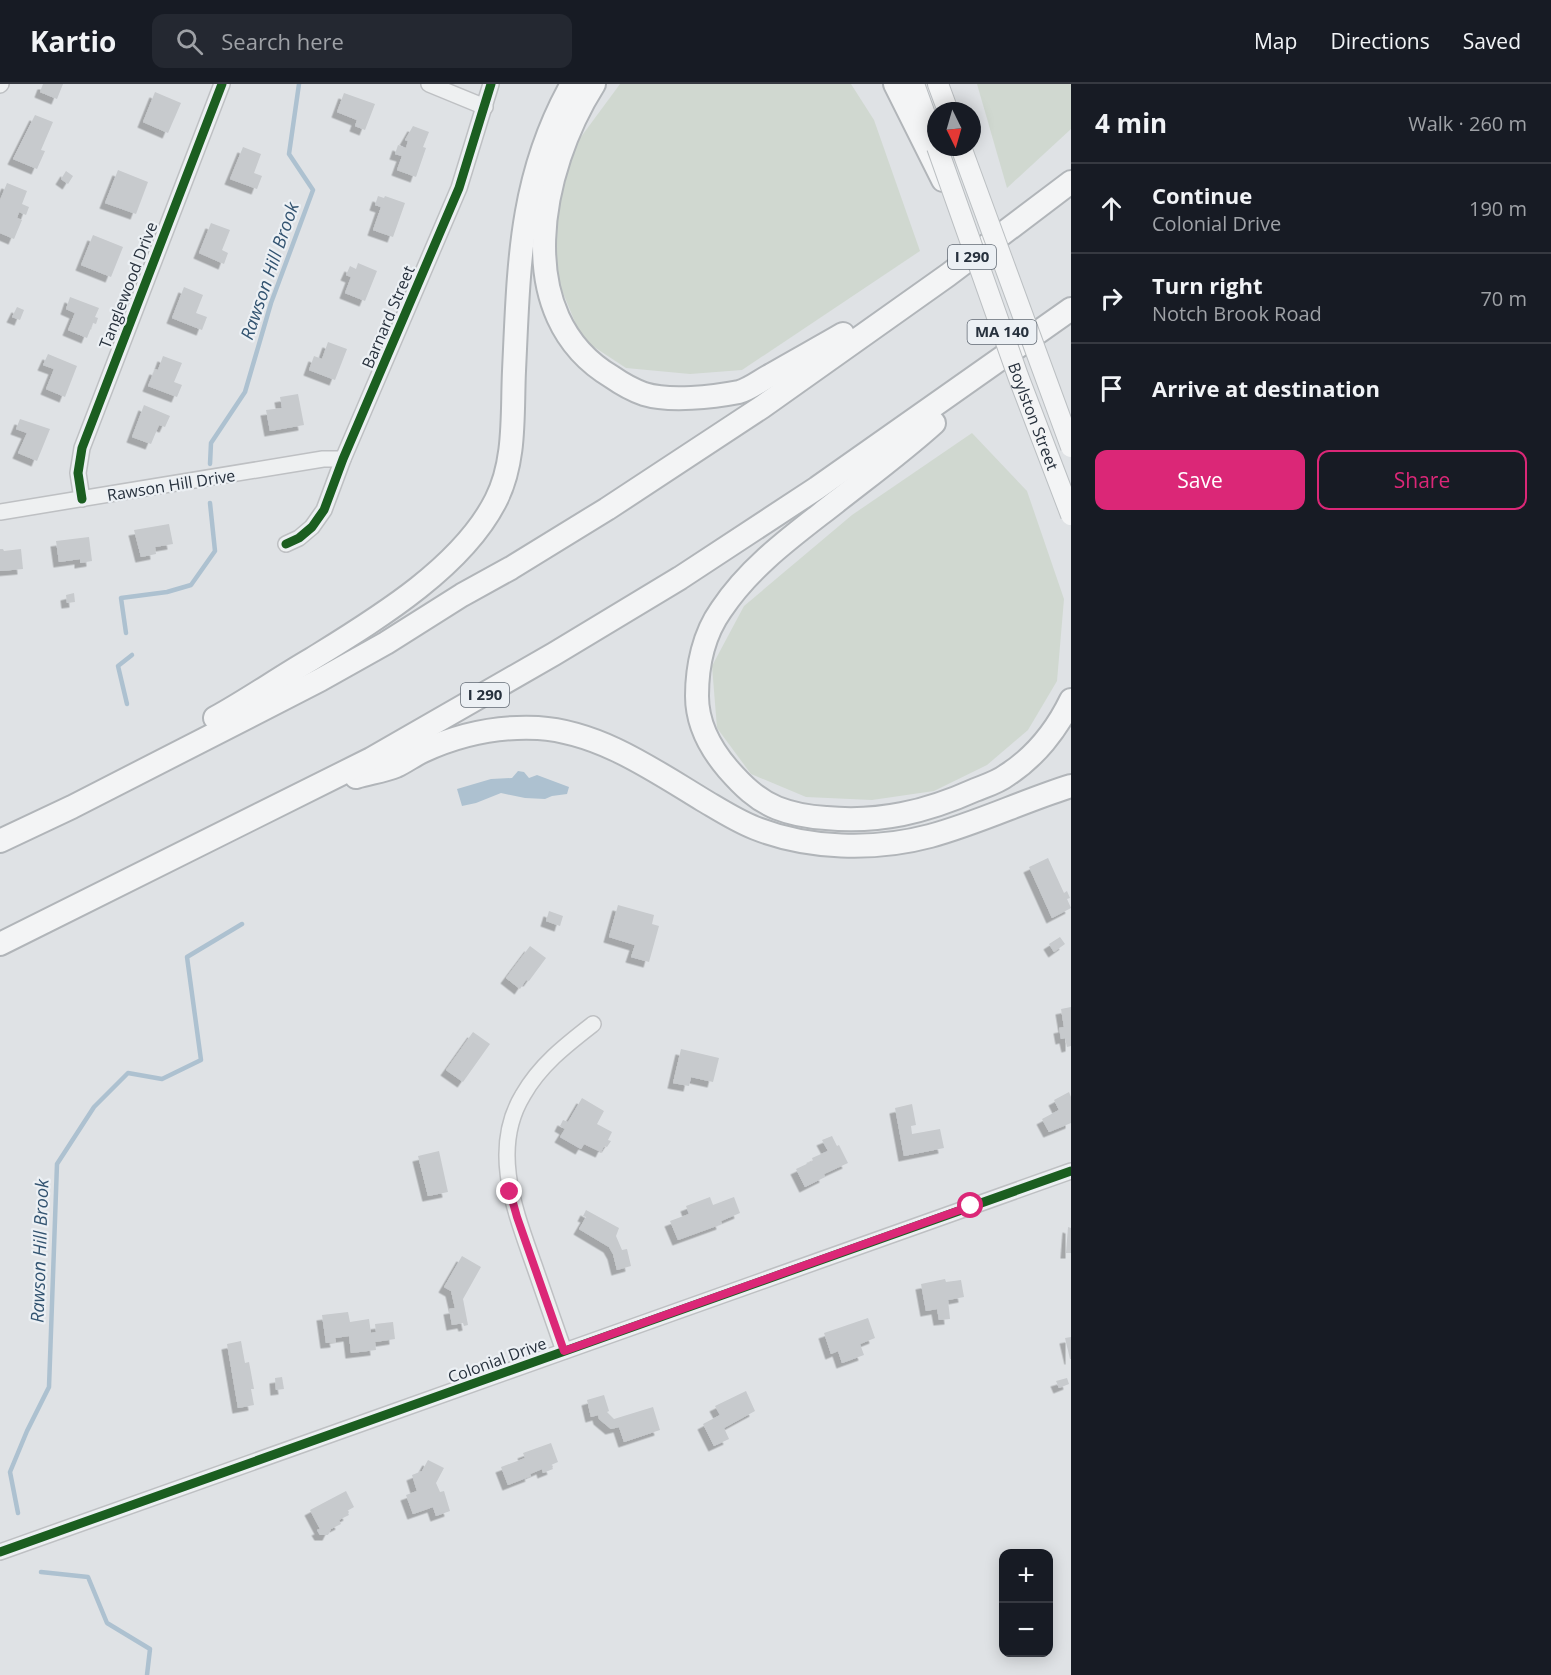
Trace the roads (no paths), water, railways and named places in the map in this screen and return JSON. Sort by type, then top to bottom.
[{"type":"highway","points":[[121,781],[162,748],[237,706],[352,634],[441,568],[483,522],[499,494],[512,442],[518,323],[518,271],[526,207],[537,164],[547,137],[572,84]]},
{"type":"highway","points":[[594,84],[570,128],[555,173],[546,213],[543,258],[552,302],[572,343],[583,357],[629,388],[645,394],[668,397],[704,397],[742,391],[948,275]]},
{"type":"highway","points":[[895,84],[927,135]]},
{"type":"highway","points":[[937,156],[957,204]]},
{"type":"highway","points":[[1016,225],[1071,168]]},
{"type":"highway","name":"I 290","points":[[0,841],[72,807],[320,680],[511,568],[732,428],[948,275],[1071,182]]},
{"type":"highway","name":"I 290","points":[[0,944],[317,787],[486,694],[680,578],[826,482],[1071,309]]},
{"type":"highway","points":[[1000,360],[922,434],[768,554],[735,591],[719,611],[704,647],[697,687],[700,719],[712,748],[722,762],[760,800],[784,811],[802,815],[836,819],[872,819],[908,814],[942,804],[1008,774],[1044,742],[1061,719],[1071,700]]},
{"type":"highway","points":[[317,787],[396,766],[425,750],[459,736],[521,728],[561,731],[589,739],[631,757],[718,809],[754,827],[780,836],[825,843],[868,845],[929,836],[1071,786]]},
{"type":"main road","points":[[914,84],[927,127]]},
{"type":"main road","points":[[938,84],[945,102]]},
{"type":"main road","name":"Boylston Street","points":[[964,156],[1071,447]]},
{"type":"main road","name":"Boylston Street","points":[[957,204],[1018,376],[1071,515]]},
{"type":"street","name":"Tanglewood Drive","points":[[82,499],[78,473],[82,448],[222,84]]},
{"type":"street","points":[[429,84],[484,107]]},
{"type":"street","name":"Barnard Street","points":[[285,544],[305,533],[324,510],[343,459],[459,188],[492,84]]},
{"type":"street","name":"Rawson Hill Drive","points":[[0,512],[323,459],[343,459]]},
{"type":"street","points":[[564,1351],[513,1205],[508,1179],[507,1151],[515,1109],[529,1084],[548,1061],[592,1024]]},
{"type":"street","name":"Colonial Drive","points":[[0,1552],[1071,1171]]},
{"type":"water","points":[[518,771],[524,772],[529,778],[537,775],[569,787],[567,794],[545,799],[501,793],[462,806],[457,789],[491,779],[512,778]]},
{"type":"waterway","name":"Rawson Hill Brook","points":[[210,464],[211,443],[245,392],[271,303],[313,190],[289,154],[299,84]]},
{"type":"waterway","name":"Rawson Hill Brook","points":[[126,633],[121,598],[167,592],[191,585],[215,551],[210,503]]},
{"type":"waterway","name":"Rawson Hill Brook","points":[[127,704],[118,666],[132,655]]},
{"type":"waterway","name":"Rawson Hill Brook","points":[[18,1513],[10,1472],[49,1387],[57,1164],[94,1107],[128,1073],[162,1079],[201,1060],[187,957],[242,924]]},
{"type":"waterway","name":"Rawson Hill Brook","points":[[41,1572],[88,1577],[107,1623],[150,1649],[147,1675]]}]
